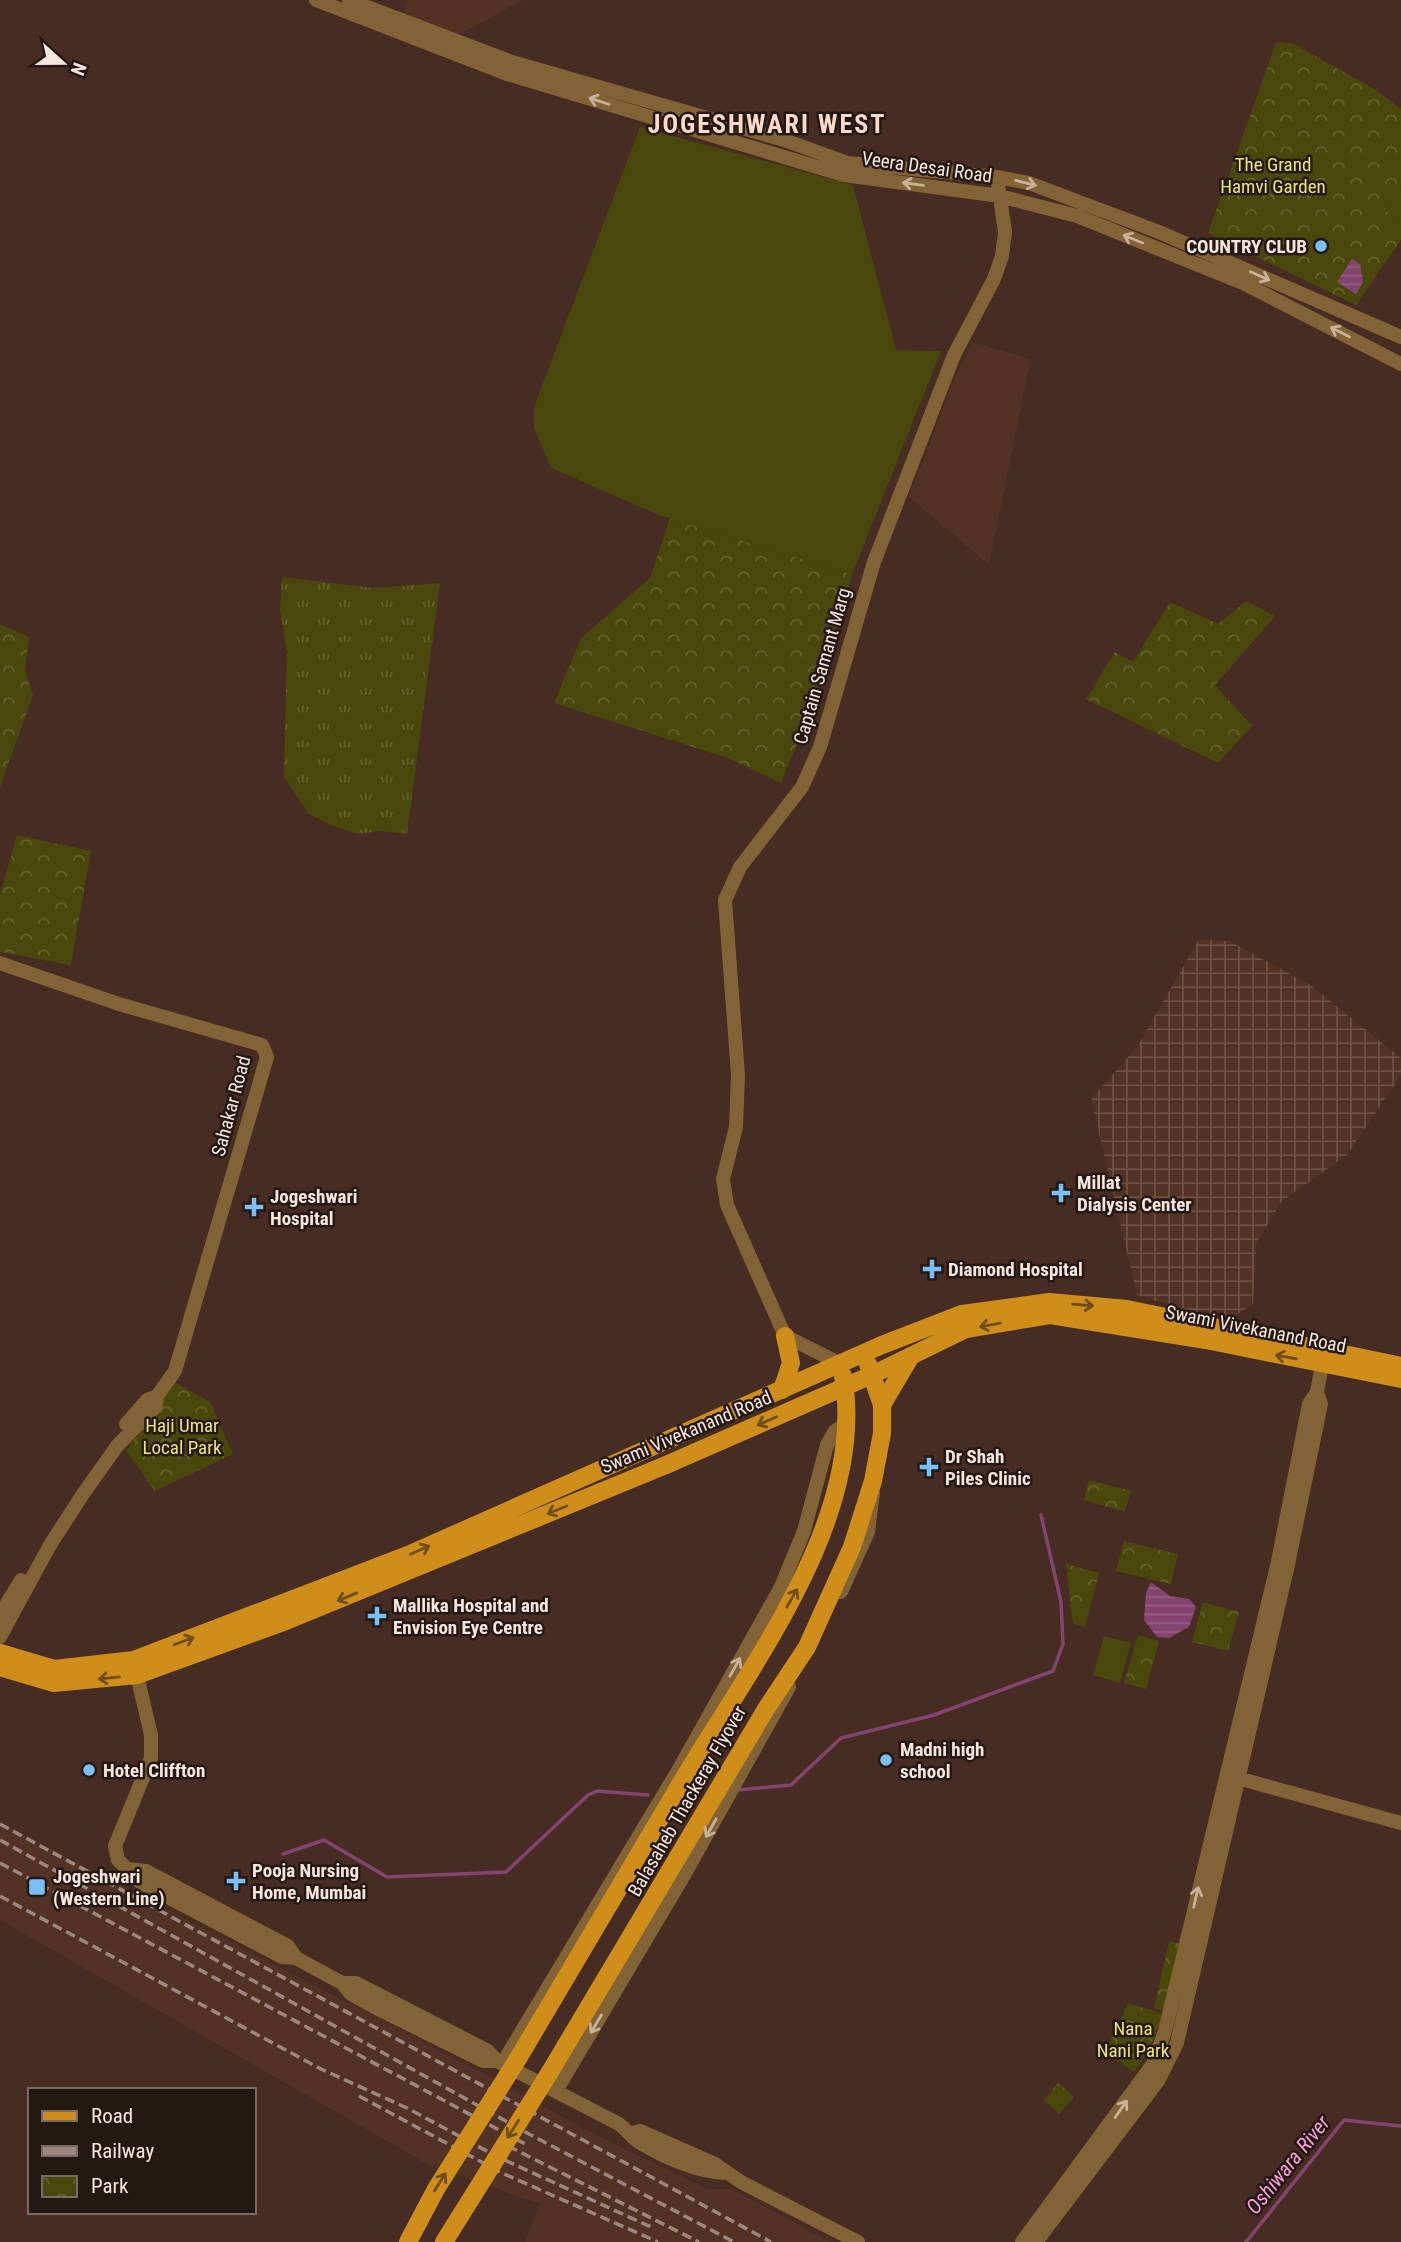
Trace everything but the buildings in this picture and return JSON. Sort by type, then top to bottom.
[{"type":"main road","name":"Swami Vivekanand Road","points":[[0,1653],[54,1669],[135,1667],[408,1555],[863,1354],[962,1314],[1049,1302],[1127,1308],[1324,1356],[1401,1379]]},
{"type":"main road","name":"Swami Vivekanand Road","points":[[0,1668],[54,1683],[135,1667],[335,1601],[810,1402],[966,1329],[1050,1315],[1401,1366]]},
{"type":"main road","points":[[782,1390],[791,1363],[785,1336]]},
{"type":"main road","points":[[882,1405],[913,1353]]},
{"type":"main road","name":"Balasaheb Thackeray Flyover","points":[[444,2242],[550,2072],[766,1709],[807,1647],[852,1547],[873,1481],[882,1433],[882,1405],[874,1374],[863,1354]]},
{"type":"main road","name":"Balasaheb Thackeray Flyover","points":[[408,2242],[436,2189],[519,2057],[795,1594],[831,1509],[841,1466],[846,1424],[845,1386],[841,1364]]},
{"type":"main road","points":[[810,1402],[825,1406],[846,1424]]},
{"type":"street","name":"Veera Desai Road","points":[[316,0],[350,5],[507,74],[641,107],[855,170],[1000,196],[1077,216],[1243,284],[1401,363]]},
{"type":"street","points":[[855,170],[997,177],[1028,183],[1088,202],[1401,337]]},
{"type":"street","name":"Captain Samant Marg","points":[[785,1336],[727,1205],[723,1179],[736,1127],[738,1074],[726,946],[725,900],[740,867],[802,787],[820,747],[874,562],[954,355],[994,279],[1003,256],[1005,232],[997,177]]},
{"type":"street","name":"Sahakar Road","points":[[0,963],[119,1004],[261,1045],[267,1057],[175,1371],[157,1396],[147,1400],[101,1453],[80,1492],[0,1615]]},
{"type":"street","points":[[785,1336],[841,1364]]},
{"type":"street","points":[[1036,2242],[1158,2081],[1177,2043],[1183,1985],[1260,1656],[1309,1404],[1317,1392],[1324,1356]]},
{"type":"street","points":[[495,2059],[679,1769],[781,1587],[804,1531],[827,1445],[835,1431],[846,1424]]},
{"type":"street","points":[[556,2091],[683,1877],[834,1606],[868,1532],[872,1514],[873,1481]]},
{"type":"street","name":"Sahakar Road","points":[[0,1637],[36,1562]]},
{"type":"street","points":[[135,1667],[151,1735],[151,1758],[115,1846],[118,1860],[141,1883],[196,1904],[257,1937],[288,1946],[296,1958],[342,1983],[356,1983],[377,2002],[425,2027],[495,2059],[632,2133],[640,2132],[715,2164],[724,2173],[858,2242]]},
{"type":"street","points":[[1231,1776],[1401,1823]]},
{"type":"street","points":[[1022,2242],[1153,2064],[1183,1985]]},
{"type":"shaded area","points":[[408,0],[523,0],[449,40],[401,15]]},
{"type":"shaded area","points":[[1352,259],[1360,264],[1363,282],[1356,294],[1337,282]]},
{"type":"shaded area","points":[[973,342],[1031,359],[989,565],[909,497],[956,376]]},
{"type":"shaded area","points":[[1199,939],[1229,941],[1309,984],[1401,1058],[1401,1075],[1347,1155],[1282,1201],[1256,1244],[1253,1304],[1226,1322],[1137,1295],[1091,1099],[1137,1047]]},
{"type":"shaded area","points":[[1151,1582],[1170,1596],[1189,1599],[1196,1607],[1189,1627],[1169,1638],[1157,1637],[1144,1620],[1146,1593]]},
{"type":"shaded area","points":[[0,1822],[483,2073],[583,2128],[707,2189],[732,2189],[831,2242],[525,2242],[540,2204],[427,2164],[0,1920]]},
{"type":"green space","name":"The Grand Hamvi Garden","points":[[1276,43],[1294,44],[1376,90],[1401,109],[1401,240],[1356,305],[1208,233]]},
{"type":"green space","points":[[640,127],[853,185],[896,350],[941,351],[852,575],[659,515],[551,468],[534,428],[534,407]]},
{"type":"green space","points":[[1401,184],[1401,223],[1382,208]]},
{"type":"green space","points":[[670,517],[852,575],[812,708],[781,783],[728,758],[554,703],[581,638],[650,578]]},
{"type":"green space","points":[[282,577],[373,588],[440,583],[407,834],[379,831],[358,834],[333,826],[309,814],[284,777],[287,653],[280,609]]},
{"type":"green space","points":[[1246,601],[1275,616],[1215,685],[1252,726],[1218,763],[1086,699],[1115,652],[1133,662],[1170,602],[1218,624]]},
{"type":"green space","points":[[0,624],[29,637],[25,671],[33,695],[0,787]]},
{"type":"green space","points":[[17,835],[91,851],[71,965],[0,952],[0,895]]},
{"type":"green space","name":"Haji Umar Local Park","points":[[174,1382],[210,1402],[233,1454],[155,1491],[126,1451]]},
{"type":"green space","points":[[1089,1480],[1131,1491],[1125,1512],[1084,1500]]},
{"type":"green space","points":[[1124,1541],[1178,1554],[1171,1584],[1116,1571]]},
{"type":"green space","points":[[1066,1564],[1099,1573],[1085,1627],[1073,1623]]},
{"type":"green space","points":[[1203,1602],[1239,1612],[1228,1651],[1192,1642]]},
{"type":"green space","points":[[1138,1635],[1159,1641],[1146,1689],[1124,1683]]},
{"type":"green space","points":[[1104,1636],[1131,1643],[1120,1683],[1093,1675]]},
{"type":"green space","points":[[1169,1941],[1189,1946],[1173,2013],[1154,2008]]},
{"type":"green space","name":"Nana Nani Park","points":[[1128,2003],[1163,2014],[1150,2048],[1134,2072],[1105,2052]]},
{"type":"green space","points":[[1058,2083],[1074,2097],[1059,2114],[1044,2100]]},
{"type":"waterway","points":[[739,1790],[791,1785],[841,1738],[934,1715],[1053,1671],[1063,1644],[1061,1602],[1041,1515]]},
{"type":"waterway","points":[[283,1854],[324,1840],[387,1877],[506,1872],[588,1795],[597,1791],[648,1795]]},
{"type":"waterway","name":"Oshiwara River","points":[[1246,2242],[1344,2120],[1401,2126]]},
{"type":"railway","points":[[0,1824],[771,2242]]},
{"type":"railway","points":[[0,1840],[529,2134],[734,2242]]},
{"type":"railway","points":[[0,1863],[529,2146]]},
{"type":"railway","points":[[0,1896],[321,2069],[407,2108],[498,2157],[651,2227]]},
{"type":"railway","points":[[359,2096],[502,2173],[658,2242]]},
{"type":"railway","points":[[508,2146],[699,2242]]},
{"type":"place","name":"COUNTRY CLUB","points":[[1321,246]]},
{"type":"place","name":"Millat Dialysis Center","points":[[1061,1193]]},
{"type":"place","name":"Jogeshwari Hospital","points":[[254,1207]]},
{"type":"place","name":"Diamond Hospital","points":[[932,1269]]},
{"type":"place","name":"Dr Shah Piles Clinic","points":[[929,1467]]},
{"type":"place","name":"Mallika Hospital and Envision Eye Centre","points":[[377,1616]]},
{"type":"place","name":"Madni high school","points":[[886,1760]]},
{"type":"place","name":"Hotel Cliffton","points":[[89,1770]]},
{"type":"place","name":"Pooja Nursing Home, Mumbai","points":[[236,1881]]},
{"type":"place","name":"Jogeshwari (Western Line)","points":[[37,1887]]},
{"type":"district","name":"JOGESHWARI WEST","points":[[767,124]]}]
